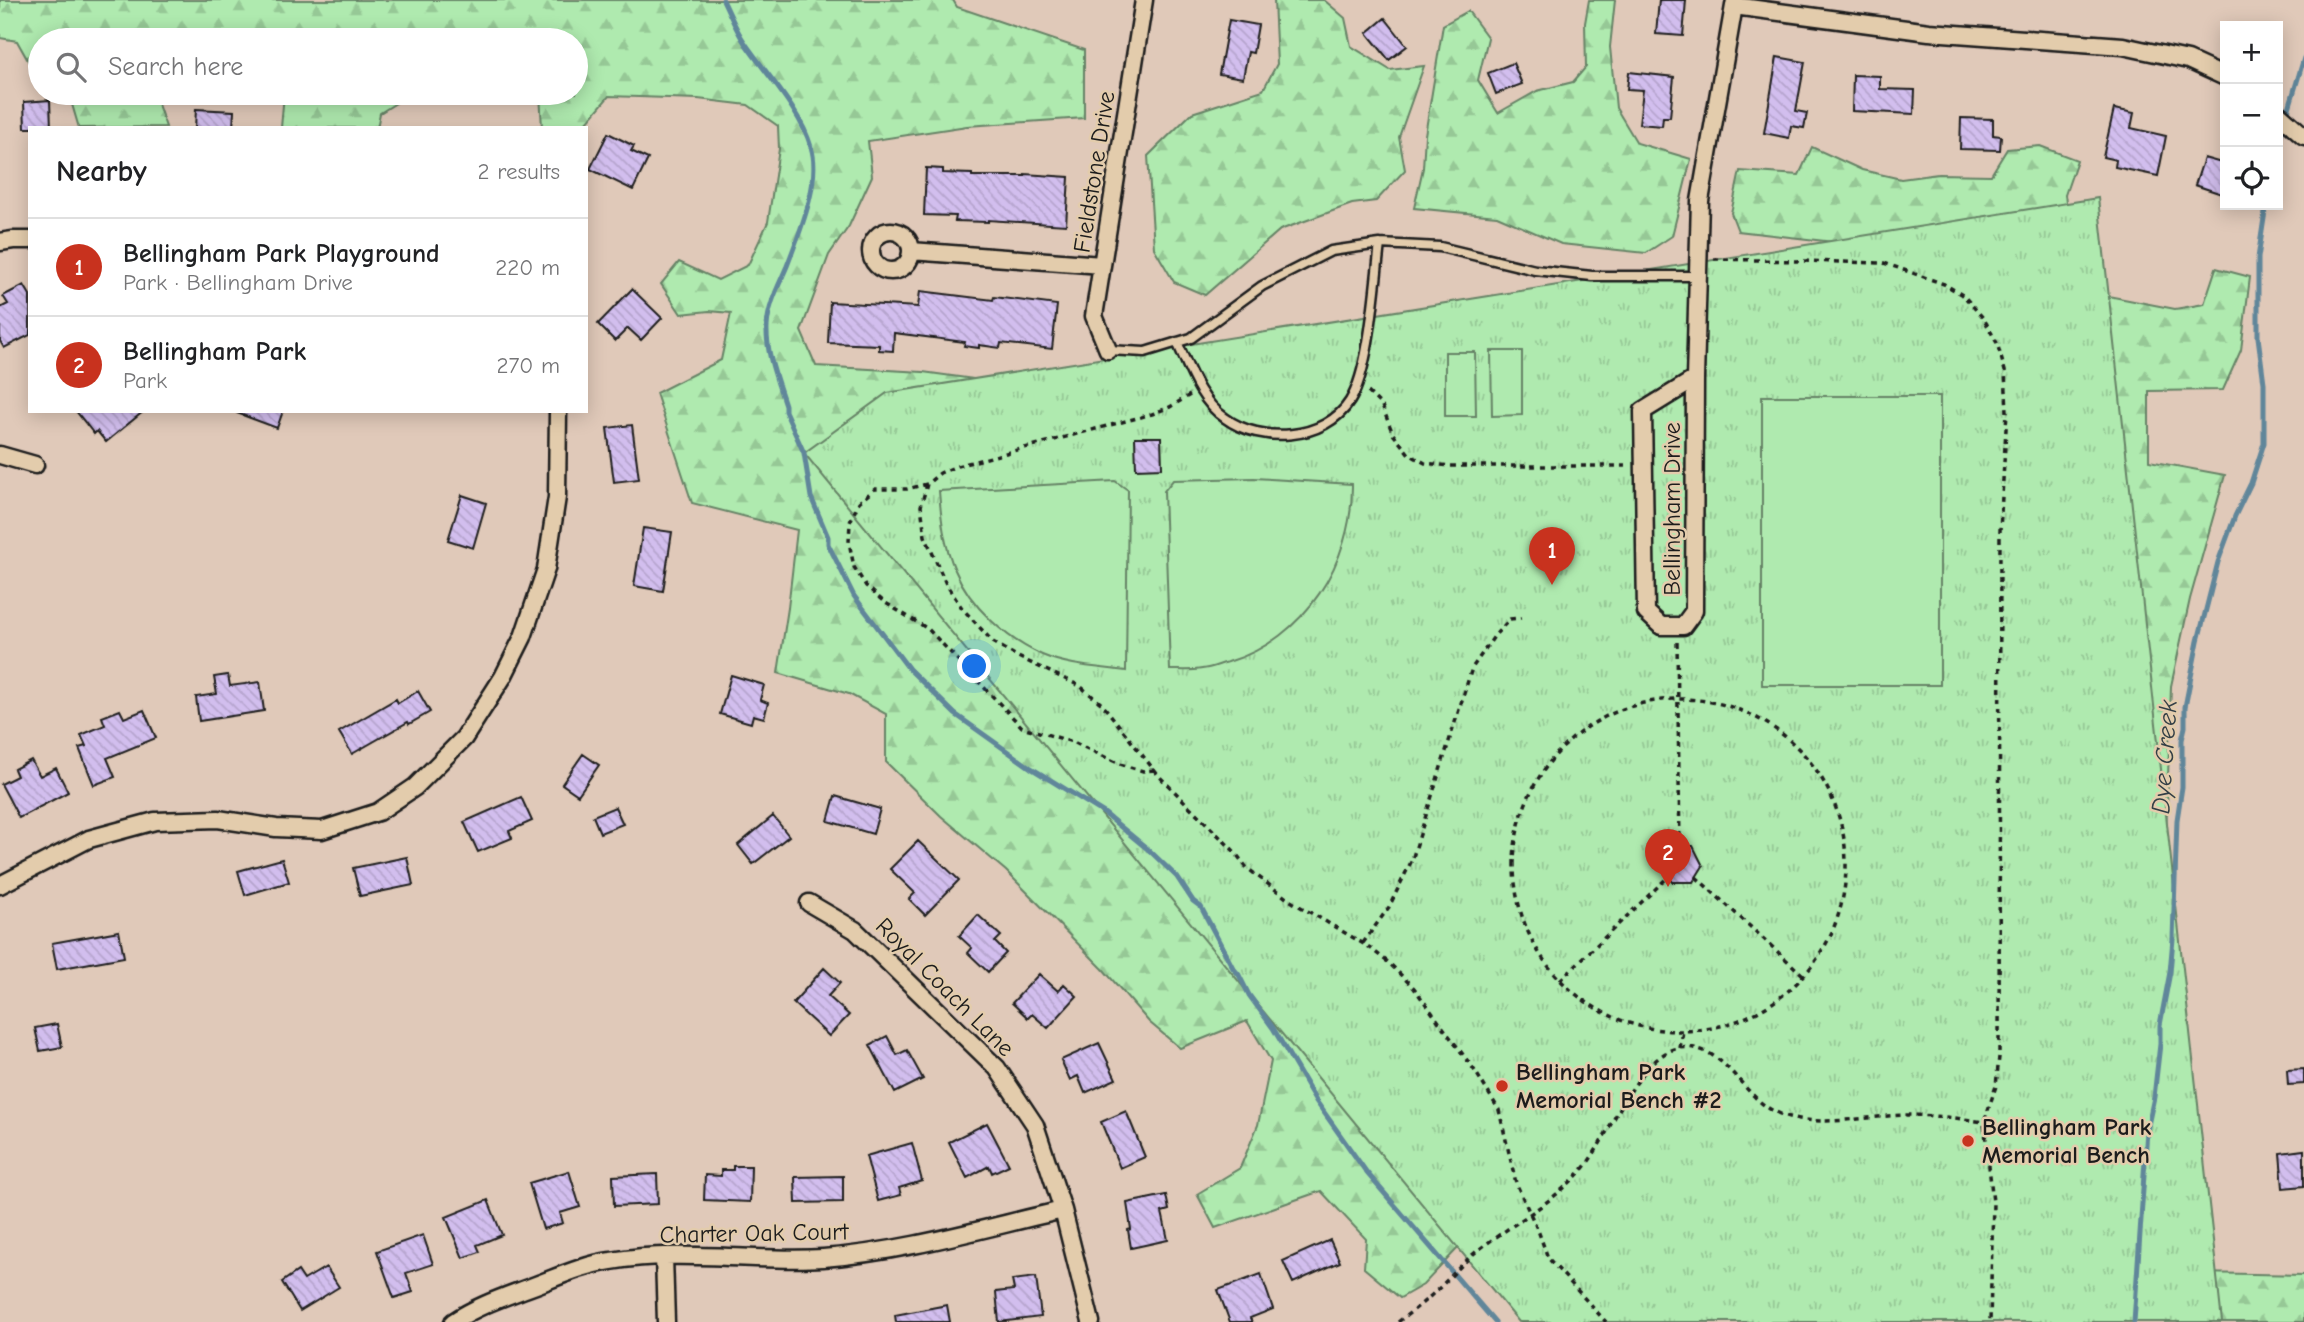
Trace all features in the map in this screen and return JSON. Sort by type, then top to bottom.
[{"type":"street","name":"Fieldstone Drive","points":[[1108,350],[1094,316],[1144,0]]},
{"type":"street","points":[[1735,3],[1929,32],[2123,46],[2189,60],[2220,76]]},
{"type":"street","name":"Bellingham Drive","points":[[1695,379],[1643,411],[1646,612],[1661,626],[1683,626],[1694,611],[1695,379],[1700,201],[1735,3]]},
{"type":"street","points":[[2283,117],[2304,136]]},
{"type":"street","points":[[0,242],[28,240]]},
{"type":"street","points":[[911,251],[1102,265]]},
{"type":"street","points":[[0,885],[89,839],[155,821],[218,819],[276,828],[322,830],[378,813],[415,787],[464,738],[503,677],[523,638],[545,569],[557,497],[558,413]]},
{"type":"street","points":[[0,454],[35,465]]},
{"type":"street","name":"Royal Coach Lane","points":[[810,903],[855,930],[997,1068],[1035,1125],[1063,1210],[1091,1322]]},
{"type":"street","name":"Charter Oak Court","points":[[453,1322],[483,1305],[608,1261],[664,1256],[780,1259],[858,1254],[1063,1210]]},
{"type":"street","points":[[664,1256],[666,1322]]},
{"type":"lane","points":[[1108,350],[1145,352],[1191,338],[1262,286],[1331,251],[1380,244],[1440,247],[1547,271],[1592,276],[1698,276]]},
{"type":"lane","points":[[1177,342],[1199,389],[1224,418],[1252,432],[1285,436],[1314,430],[1349,403],[1359,383],[1368,338],[1380,244]]},
{"type":"path","points":[[1698,258],[1884,263],[1944,284],[1964,296],[1984,319],[1997,343],[2005,371],[2007,412],[2000,530],[1999,1057],[1996,1086],[1984,1122],[1993,1202],[1990,1322]]},
{"type":"path","points":[[1359,383],[1382,406],[1393,434],[1409,454],[1425,463],[1450,466],[1644,466]]},
{"type":"path","points":[[1154,770],[1143,771],[1120,764],[1073,742],[1022,727],[928,629],[884,602],[866,586],[854,567],[849,542],[850,522],[859,502],[875,489],[907,489],[927,484],[940,473],[957,466],[1152,414],[1170,407],[1199,389]]},
{"type":"path","points":[[927,484],[921,506],[925,536],[946,584],[962,608],[993,642],[1018,657],[1080,686],[1102,704],[1154,770],[1234,851],[1247,868],[1289,900],[1363,943],[1390,963],[1414,988],[1475,1070],[1499,1110],[1516,1183],[1548,1258],[1606,1322]]},
{"type":"path","points":[[1363,943],[1389,907],[1412,860],[1472,668],[1510,619],[1521,618]]},
{"type":"path","points":[[1677,626],[1680,846]]},
{"type":"path","points":[[1677,699],[1706,701],[1726,706],[1762,720],[1787,737],[1808,758],[1829,791],[1837,809],[1844,838],[1847,867],[1843,897],[1835,925],[1804,975],[1784,994],[1761,1009],[1723,1024],[1683,1031],[1629,1023],[1592,1005],[1560,980],[1527,931],[1518,903],[1514,874],[1515,844],[1528,797],[1549,763],[1569,741],[1592,724],[1619,710],[1647,702],[1677,699]]},
{"type":"path","points":[[1560,980],[1669,876]]},
{"type":"path","points":[[1696,877],[1804,975]]},
{"type":"path","points":[[1680,1048],[1683,1031]]},
{"type":"path","points":[[1398,1322],[1427,1300],[1477,1252],[1550,1199],[1585,1167],[1643,1071],[1660,1055],[1680,1048],[1701,1050],[1717,1058],[1762,1104],[1779,1114],[1808,1120],[1903,1115],[1945,1116],[1984,1122]]},
{"type":"green space","points":[[0,0],[953,0],[957,7],[1084,50],[1084,118],[967,126],[868,141],[872,176],[849,226],[829,255],[801,331],[816,366],[923,372],[1061,391],[1477,1228],[1423,1285],[1400,1298],[1364,1268],[1366,1239],[1321,1191],[1215,1228],[1197,1194],[1240,1168],[1258,1125],[1271,1061],[1247,1021],[1180,1048],[1149,1022],[1103,969],[1006,871],[941,816],[886,762],[886,714],[849,694],[778,673],[797,530],[692,503],[656,393],[721,360],[731,313],[709,311],[681,314],[661,284],[679,262],[718,280],[748,265],[768,222],[779,149],[778,126],[748,105],[698,99],[609,96],[584,126],[542,126],[541,105],[588,105],[588,28],[28,28],[28,61],[17,41],[0,38]]},
{"type":"green space","points":[[1274,0],[1324,0],[1345,18],[1351,46],[1390,70],[1424,66],[1399,137],[1405,170],[1376,201],[1352,204],[1280,230],[1205,295],[1174,282],[1154,248],[1148,156],[1192,113],[1263,90],[1277,64]]},
{"type":"green space","points":[[1589,0],[1615,0],[1610,47],[1616,108],[1637,143],[1691,159],[1672,236],[1646,253],[1561,244],[1497,216],[1414,208],[1423,168],[1425,135],[1443,25],[1468,11],[1488,38],[1478,80],[1498,113],[1537,91],[1573,82],[1586,67],[1585,23]]},
{"type":"green space","points":[[72,105],[158,105],[166,126],[78,126]]},
{"type":"green space","points":[[283,105],[393,105],[380,113],[377,126],[281,126]]},
{"type":"green space","points":[[2040,146],[2077,160],[2065,195],[2074,252],[2072,289],[2175,309],[2204,304],[2216,268],[2250,277],[2241,350],[2223,390],[2149,391],[2149,461],[2225,475],[2190,599],[2171,686],[2164,899],[1895,249],[1738,231],[1731,213],[1740,171],[1799,175],[1812,147],[1862,170],[1901,179],[1938,174],[1991,175],[2007,149]]},
{"type":"green space","points":[[2098,198],[2222,1322],[1519,1322],[804,453],[887,393]]},
{"type":"green space","points":[[1491,351],[1522,351],[1522,415],[1492,416]]},
{"type":"green space","points":[[1445,352],[1475,352],[1476,416],[1445,416]]},
{"type":"green space","points":[[1762,396],[1940,396],[1940,685],[1762,685]]},
{"type":"green space","points":[[1254,478],[1352,484],[1350,513],[1334,569],[1301,616],[1280,635],[1255,651],[1209,668],[1170,670],[1164,491],[1173,480]]},
{"type":"green space","points":[[1115,481],[1128,490],[1126,671],[1052,659],[1015,640],[991,620],[970,596],[955,570],[948,551],[939,491]]},
{"type":"green space","points":[[2194,1273],[2304,1275],[2304,1322],[2151,1322]]},
{"type":"building","points":[[1659,0],[1686,0],[1683,36],[1656,34]]},
{"type":"building","points":[[1385,18],[1407,46],[1389,60],[1367,33]]},
{"type":"building","points":[[1229,20],[1258,25],[1253,53],[1248,52],[1243,78],[1219,74]]},
{"type":"building","points":[[1777,57],[1805,62],[1796,111],[1807,113],[1804,128],[1791,126],[1789,138],[1764,133]]},
{"type":"building","points":[[1513,63],[1522,84],[1496,94],[1488,73]]},
{"type":"building","points":[[1629,72],[1674,77],[1670,117],[1663,117],[1662,126],[1639,124],[1643,90],[1627,89]]},
{"type":"building","points":[[1853,75],[1880,76],[1880,89],[1915,90],[1914,114],[1852,111]]},
{"type":"building","points":[[24,102],[28,102],[28,105],[50,105],[51,126],[25,128]]},
{"type":"building","points":[[196,109],[234,111],[233,126],[195,126]]},
{"type":"building","points":[[2114,109],[2134,113],[2131,128],[2166,136],[2158,176],[2115,167],[2116,160],[2103,157]]},
{"type":"building","points":[[1961,118],[1993,119],[1993,135],[2001,136],[2000,150],[1960,149]]},
{"type":"building","points":[[608,133],[634,146],[631,151],[648,159],[633,190],[590,169]]},
{"type":"building","points":[[2204,158],[2220,163],[2220,193],[2195,185]]},
{"type":"building","points":[[926,168],[972,176],[1025,174],[1069,177],[1066,225],[988,220],[955,221],[956,216],[924,215]]},
{"type":"building","points":[[24,285],[28,292],[28,336],[4,348],[0,341],[0,308],[8,304],[3,296]]},
{"type":"building","points":[[632,289],[662,318],[641,340],[628,328],[615,341],[598,324]]},
{"type":"building","points":[[920,291],[1057,305],[1052,349],[1001,343],[1000,348],[979,345],[979,348],[964,346],[965,342],[894,333],[893,351],[879,350],[879,345],[828,343],[830,302],[918,307]]},
{"type":"building","points":[[78,413],[142,413],[106,442],[97,431],[94,434]]},
{"type":"building","points":[[237,413],[282,413],[277,428]]},
{"type":"building","points":[[632,425],[639,479],[614,482],[607,428]]},
{"type":"building","points":[[1135,437],[1161,437],[1162,468],[1136,469]]},
{"type":"building","points":[[462,495],[486,503],[473,548],[448,540]]},
{"type":"building","points":[[643,528],[672,532],[663,591],[634,586]]},
{"type":"building","points":[[228,675],[230,686],[260,682],[264,711],[199,721],[196,697],[217,694],[214,677]]},
{"type":"building","points":[[731,675],[764,685],[760,700],[768,703],[764,718],[753,715],[751,723],[720,714]]},
{"type":"building","points":[[418,691],[430,712],[352,754],[339,732],[396,699],[398,703]]},
{"type":"building","points":[[120,710],[124,718],[144,710],[156,738],[107,758],[115,777],[94,785],[79,748],[86,746],[81,735],[105,725],[102,717]]},
{"type":"building","points":[[583,754],[599,765],[578,795],[562,784]]},
{"type":"building","points":[[31,760],[40,776],[56,768],[68,792],[19,818],[1,784],[17,776],[14,769]]},
{"type":"building","points":[[835,796],[880,809],[873,834],[828,821]]},
{"type":"building","points":[[521,797],[532,821],[509,831],[512,838],[478,852],[464,822]]},
{"type":"building","points":[[615,807],[623,824],[600,833],[593,816]]},
{"type":"building","points":[[773,816],[789,836],[753,864],[738,845]]},
{"type":"building","points":[[918,841],[959,880],[925,915],[909,899],[915,893],[890,869]]},
{"type":"building","points":[[1671,846],[1693,846],[1703,866],[1693,882],[1672,882],[1662,865]]},
{"type":"building","points":[[407,857],[413,885],[360,896],[353,868]]},
{"type":"building","points":[[282,859],[289,882],[245,895],[238,871]]},
{"type":"building","points":[[978,915],[1001,936],[995,942],[1006,953],[988,972],[968,953],[972,948],[959,936]]},
{"type":"building","points":[[119,931],[124,957],[57,969],[52,943]]},
{"type":"building","points":[[824,968],[840,983],[828,996],[849,1015],[829,1036],[793,1003]]},
{"type":"building","points":[[1039,974],[1058,991],[1064,984],[1077,996],[1048,1028],[1032,1014],[1028,1018],[1012,1003]]},
{"type":"building","points":[[57,1024],[62,1047],[40,1051],[35,1028]]},
{"type":"building","points":[[887,1036],[897,1055],[907,1050],[923,1079],[895,1093],[870,1045]]},
{"type":"building","points":[[1099,1043],[1116,1079],[1085,1093],[1078,1076],[1070,1080],[1061,1060]]},
{"type":"building","points":[[2304,1069],[2304,1084],[2288,1085],[2287,1070]]},
{"type":"building","points":[[1126,1111],[1145,1157],[1120,1168],[1101,1122]]},
{"type":"building","points":[[987,1123],[1009,1165],[992,1173],[989,1166],[967,1178],[949,1142]]},
{"type":"building","points":[[912,1143],[922,1181],[899,1188],[901,1195],[878,1201],[866,1156]]},
{"type":"building","points":[[2304,1150],[2304,1186],[2283,1188],[2280,1153]]},
{"type":"building","points":[[733,1166],[751,1166],[750,1202],[704,1200],[705,1175],[721,1176],[721,1170],[733,1170]]},
{"type":"building","points":[[569,1171],[580,1207],[560,1213],[563,1223],[543,1229],[529,1183]]},
{"type":"building","points":[[657,1174],[658,1204],[614,1206],[613,1176]]},
{"type":"building","points":[[843,1176],[843,1202],[796,1203],[795,1177]]},
{"type":"building","points":[[1166,1195],[1169,1210],[1162,1212],[1168,1240],[1131,1248],[1127,1203]]},
{"type":"building","points":[[488,1200],[502,1235],[477,1245],[480,1252],[463,1258],[446,1217]]},
{"type":"building","points":[[423,1235],[433,1264],[406,1273],[413,1292],[394,1298],[377,1251]]},
{"type":"building","points":[[1330,1240],[1340,1262],[1293,1283],[1283,1261]]},
{"type":"building","points":[[326,1267],[339,1287],[300,1311],[282,1282],[298,1271],[304,1280]]},
{"type":"building","points":[[1261,1274],[1273,1309],[1250,1318],[1252,1322],[1230,1322],[1218,1290]]},
{"type":"building","points":[[1036,1277],[1041,1317],[999,1322],[996,1292],[1014,1290],[1012,1280]]},
{"type":"building","points":[[947,1305],[950,1322],[896,1322],[895,1315]]},
{"type":"waterway","points":[[723,0],[742,38],[799,120],[814,160],[808,207],[772,303],[767,337],[785,411],[804,453],[811,497],[828,537],[828,544],[854,596],[909,669],[955,714],[1031,768],[1104,813],[1177,877],[1193,901],[1201,907],[1249,995],[1273,1028],[1316,1101],[1367,1173],[1495,1322]]},
{"type":"waterway","name":"Dye Creek","points":[[2283,128],[2304,58]]},
{"type":"waterway","name":"Dye Creek","points":[[2134,1322],[2147,1130],[2154,1097],[2160,1025],[2173,939],[2177,820],[2182,787],[2185,707],[2218,562],[2251,483],[2264,443],[2264,383],[2258,337],[2258,258],[2265,210]]},
{"type":"place","name":"Bellingham Park Playground","points":[[1552,585]]},
{"type":"place","name":"Bellingham Park","points":[[1668,887]]},
{"type":"place","name":"Bellingham Park Memorial Bench #2","points":[[1502,1086]]},
{"type":"place","name":"Bellingham Park Memorial Bench","points":[[1968,1141]]}]
